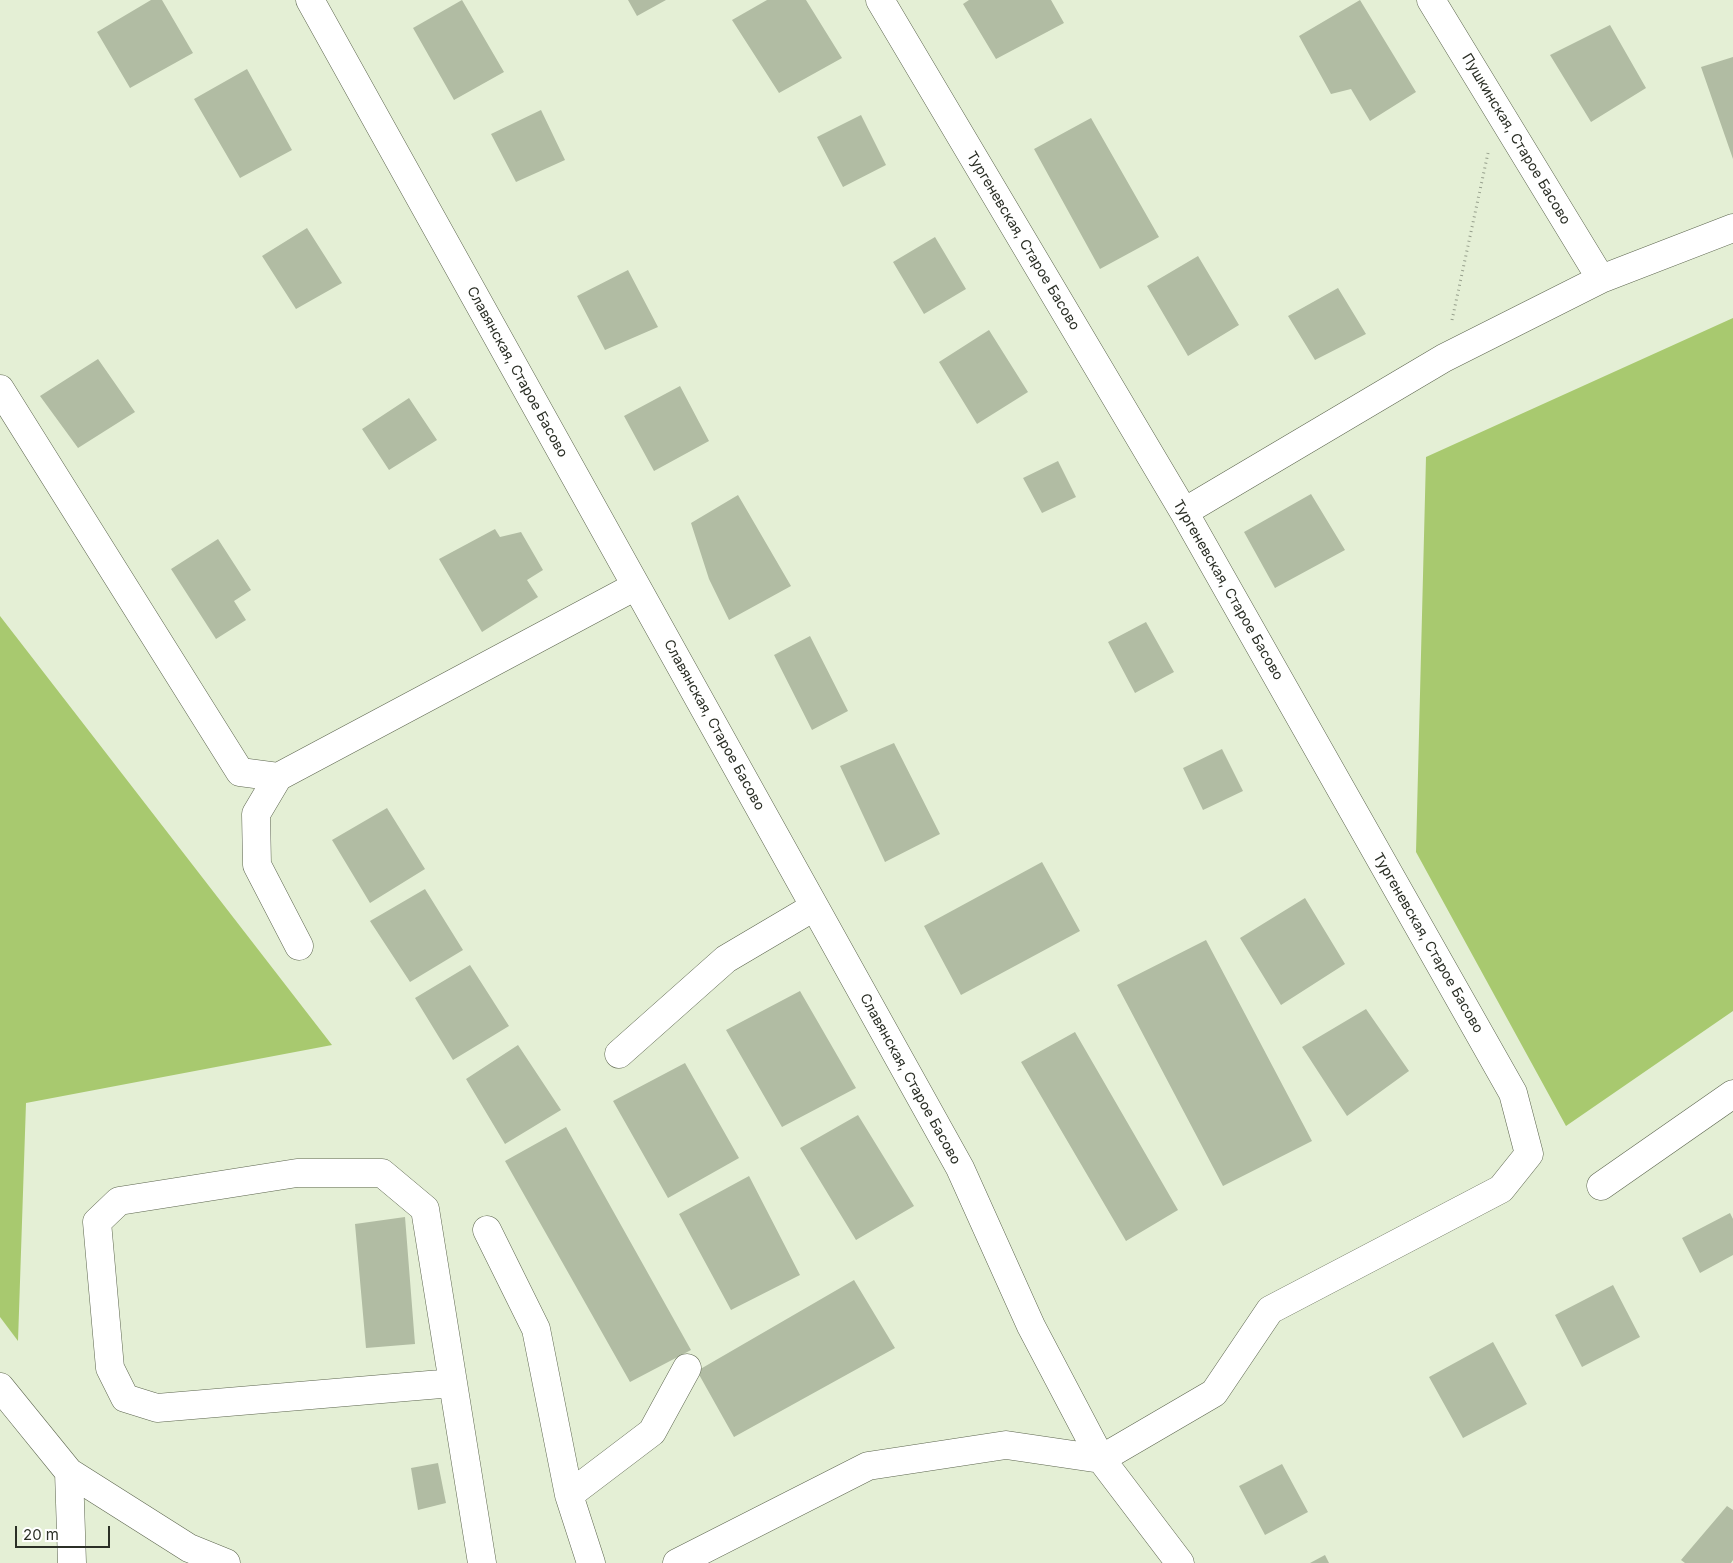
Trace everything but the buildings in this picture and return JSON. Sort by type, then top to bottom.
[{"type":"street","name":"Славянская, Старое Басово","points":[[310,0],[960,1168],[1031,1326],[1101,1459],[1180,1563]]},
{"type":"street","name":"Тургеневская, Старое Басово","points":[[880,0],[1184,512],[1513,1093],[1529,1154],[1501,1189],[1270,1310],[1214,1393],[1101,1459]]},
{"type":"street","name":"Пушкинская, Старое Басово","points":[[1431,0],[1601,279]]},
{"type":"street","points":[[1184,512],[1444,358],[1601,279],[1733,228]]},
{"type":"street","points":[[0,389],[240,772],[278,776]]},
{"type":"street","points":[[299,946],[257,865],[256,814],[278,776],[636,586]]},
{"type":"street","points":[[619,1054],[726,959],[814,907]]},
{"type":"street","points":[[1601,1186],[1733,1094]]},
{"type":"street","points":[[453,1383],[157,1408],[125,1398],[110,1368],[97,1222],[119,1201],[296,1174],[382,1173],[425,1209],[482,1563]]},
{"type":"street","points":[[487,1230],[536,1330],[569,1495],[591,1563]]},
{"type":"street","points":[[569,1495],[652,1432],[687,1368]]},
{"type":"street","points":[[0,1388],[70,1472],[189,1548],[226,1563]]},
{"type":"street","points":[[677,1563],[868,1466],[1006,1445],[1101,1459]]},
{"type":"street","points":[[70,1472],[72,1563]]},
{"type":"path","points":[[1444,358],[1497,108]]},
{"type":"green space","points":[[1733,318],[1733,1011],[1566,1126],[1416,852],[1426,457]]},
{"type":"green space","points":[[0,616],[332,1045],[26,1103],[18,1341],[0,1317]]}]
